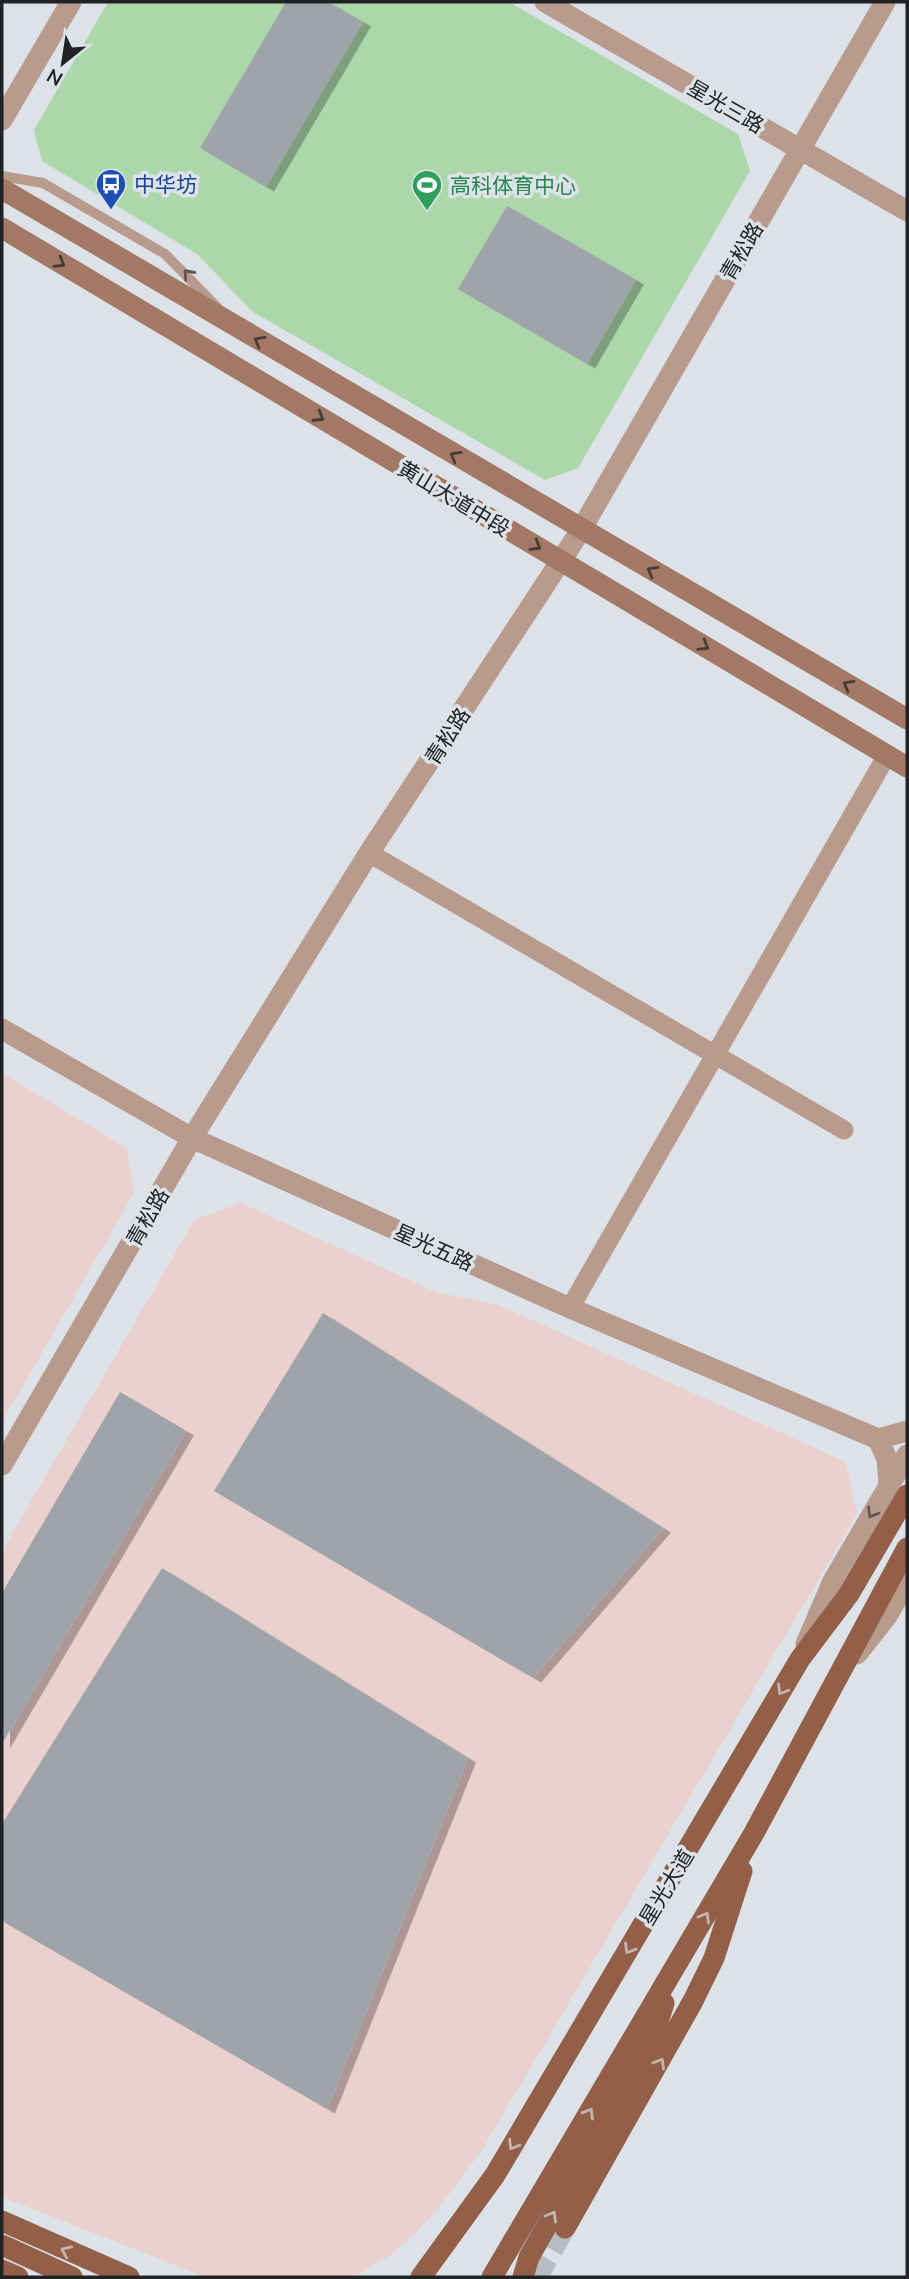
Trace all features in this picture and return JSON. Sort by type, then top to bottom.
[{"type":"main road","name":"黄山大道中段","points":[[2,189],[907,719]]},
{"type":"main road","name":"黄山大道中段","points":[[2,228],[907,767]]},
{"type":"main road","name":"星光大道","points":[[421,2277],[495,2175],[800,1659],[849,1594],[898,1490]]},
{"type":"main road","points":[[492,2277],[754,1833],[873,1606],[907,1548]]},
{"type":"main road","points":[[565,2228],[693,2001],[714,1958],[754,1833]]},
{"type":"main road","points":[[523,2277],[529,2257],[653,2038],[676,1966]]},
{"type":"main road","points":[[2,2221],[129,2277]]},
{"type":"main road","points":[[2,2245],[72,2277]]},
{"type":"main road","points":[[407,2277],[442,2249]]},
{"type":"main road","points":[[2,2270],[18,2277]]},
{"type":"street","points":[[2,120],[71,2]]},
{"type":"street","name":"星光三路","points":[[545,2],[907,211]]},
{"type":"street","name":"青松路","points":[[2,1465],[192,1138],[369,853],[581,530],[885,2]]},
{"type":"street","points":[[570,1308],[887,755]]},
{"type":"street","points":[[369,853],[844,1130]]},
{"type":"street","name":"星光五路","points":[[2,1029],[192,1138],[570,1308],[878,1439]]},
{"type":"street","points":[[898,1490],[878,1439],[907,1431]]},
{"type":"street","points":[[800,1659],[833,1581],[898,1490],[907,1455]]},
{"type":"street","points":[[830,1689],[887,1616],[907,1581]]},
{"type":"lane","points":[[2,176],[43,183],[165,254],[185,271],[233,326]]},
{"type":"shaded area","points":[[2,1073],[127,1148],[134,1193],[2,1422]]},
{"type":"shaded area","points":[[241,1203],[436,1292],[499,1305],[846,1462],[857,1514],[482,2150],[438,2209],[415,2233],[392,2254],[353,2277],[205,2277],[2,2197],[2,1551],[195,1219]]},
{"type":"green space","name":"高科体育中心","points":[[108,2],[509,2],[738,134],[750,171],[578,468],[545,480],[253,312],[197,254],[42,161],[34,130]]},
{"type":"building","points":[[286,2],[328,2],[363,22],[266,187],[200,148]]},
{"type":"building","points":[[507,206],[636,280],[587,364],[458,289]]},
{"type":"building","points":[[323,1313],[663,1528],[533,1678],[214,1491]]},
{"type":"building","points":[[120,1392],[186,1431],[2,1744],[2,1593]]},
{"type":"building","points":[[162,1568],[468,1758],[327,2109],[2,1921],[2,1824]]},
{"type":"tunnel","points":[[537,2277],[565,2228]]},
{"type":"place","name":"中华坊","points":[[111,211]]},
{"type":"place","name":"高科体育中心","points":[[427,212]]}]
